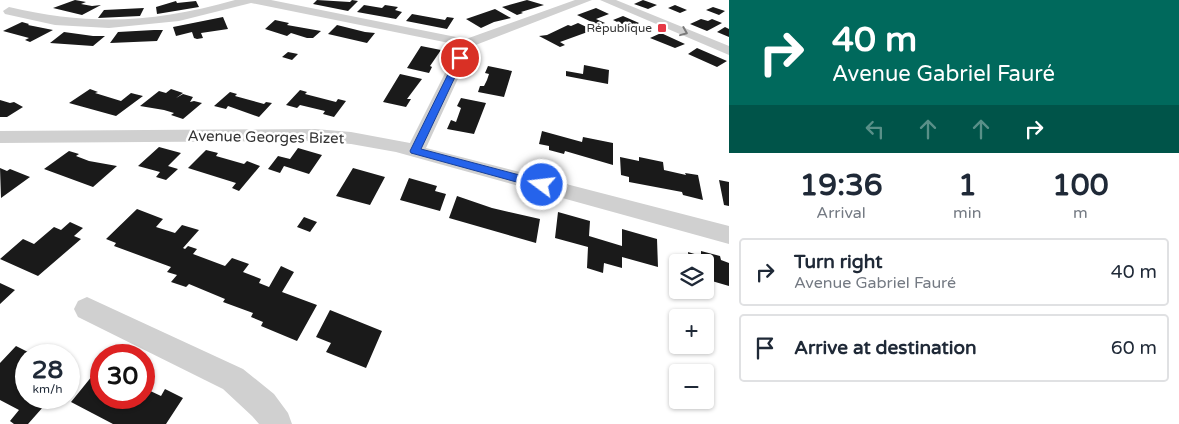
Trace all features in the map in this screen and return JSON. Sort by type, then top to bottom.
[{"type":"street","points":[[9,11],[60,22],[127,23],[191,15],[248,0]]},
{"type":"street","points":[[253,0],[468,43],[586,0]]},
{"type":"street","points":[[606,0],[729,51]]},
{"type":"street","points":[[415,151],[468,43]]},
{"type":"street","name":"Avenue Georges Bizet","points":[[0,137],[324,136],[367,140],[415,151],[729,236]]},
{"type":"street","points":[[87,309],[233,378],[263,405],[277,424]]},
{"type":"building","points":[[75,0],[86,2],[81,4],[101,5],[82,15],[53,8]]},
{"type":"building","points":[[317,0],[358,1],[348,11],[313,4]]},
{"type":"building","points":[[527,0],[544,5],[517,15],[502,7]]},
{"type":"building","points":[[643,0],[657,5],[648,9],[634,4]]},
{"type":"building","points":[[176,1],[177,3],[196,1],[199,7],[157,14],[156,7]]},
{"type":"building","points":[[364,5],[382,8],[385,5],[398,7],[395,10],[402,12],[396,19],[357,12]]},
{"type":"building","points":[[675,5],[687,10],[680,13],[668,8]]},
{"type":"building","points":[[713,7],[725,11],[719,15],[706,10]]},
{"type":"building","points":[[144,8],[140,16],[98,18],[104,10]]},
{"type":"building","points":[[596,8],[609,14],[596,19],[605,23],[600,26],[577,15]]},
{"type":"building","points":[[495,9],[511,18],[494,22],[481,28],[466,19]]},
{"type":"building","points":[[412,14],[445,20],[447,17],[454,18],[447,29],[406,21]]},
{"type":"building","points":[[623,16],[647,28],[638,32],[613,20]]},
{"type":"building","points":[[223,17],[228,29],[201,33],[203,38],[194,38],[192,32],[176,36],[173,27]]},
{"type":"building","points":[[701,19],[708,21],[712,19],[722,23],[707,31],[690,24]]},
{"type":"building","points":[[275,20],[289,23],[287,25],[321,31],[313,38],[307,38],[291,33],[287,36],[265,29]]},
{"type":"building","points":[[22,22],[53,30],[30,42],[25,40],[29,38],[3,31]]},
{"type":"building","points":[[578,23],[593,30],[560,42],[565,45],[560,47],[539,36],[547,35],[568,25],[571,26]]},
{"type":"building","points":[[337,25],[375,33],[367,43],[328,34]]},
{"type":"building","points":[[725,27],[729,29],[729,37],[717,32]]},
{"type":"building","points":[[163,30],[157,41],[110,43],[118,32]]},
{"type":"building","points":[[64,32],[105,36],[93,46],[50,43]]},
{"type":"building","points":[[661,33],[685,44],[675,48],[650,38]]},
{"type":"building","points":[[421,46],[441,50],[430,66],[432,67],[429,73],[407,68]]},
{"type":"building","points":[[697,48],[727,61],[717,67],[688,54]]},
{"type":"building","points":[[288,52],[298,54],[292,60],[282,57]]},
{"type":"building","points":[[584,65],[609,70],[608,84],[566,76],[566,71],[583,74]]},
{"type":"building","points":[[488,66],[512,71],[504,97],[478,92],[480,86],[484,86],[487,80],[489,74],[485,73]]},
{"type":"building","points":[[400,74],[422,79],[407,99],[411,99],[406,107],[383,102]]},
{"type":"building","points":[[90,89],[98,92],[95,93],[121,101],[131,93],[143,96],[116,116],[69,103]]},
{"type":"building","points":[[171,89],[183,93],[176,98],[183,94],[193,97],[190,102],[202,103],[183,119],[171,115],[174,113],[140,106],[159,91],[166,93]]},
{"type":"building","points":[[300,90],[307,92],[305,94],[336,102],[338,99],[346,101],[334,117],[323,114],[325,111],[300,105],[297,108],[286,105]]},
{"type":"building","points":[[230,92],[237,94],[235,96],[264,104],[266,102],[272,103],[259,117],[228,106],[226,109],[214,106]]},
{"type":"building","points":[[461,98],[486,103],[474,134],[447,129],[451,120],[456,122],[461,108],[457,106]]},
{"type":"building","points":[[0,100],[10,103],[14,102],[23,107],[7,117],[0,117]]},
{"type":"building","points":[[542,131],[582,142],[583,137],[613,143],[613,165],[565,151],[564,154],[549,150],[549,146],[539,144]]},
{"type":"building","points":[[159,147],[181,153],[168,166],[178,169],[166,180],[156,177],[160,172],[138,166]]},
{"type":"building","points":[[298,148],[322,155],[309,174],[284,166],[280,173],[268,169],[278,156],[290,159]]},
{"type":"building","points":[[206,150],[218,153],[216,156],[244,164],[247,161],[260,166],[239,191],[232,188],[236,183],[188,168]]},
{"type":"building","points":[[69,151],[79,154],[76,156],[89,161],[117,166],[93,187],[44,169]]},
{"type":"building","points":[[620,157],[639,161],[639,157],[663,162],[664,170],[686,175],[685,173],[698,175],[703,200],[683,195],[682,192],[629,182],[629,177],[621,175]]},
{"type":"building","points":[[0,168],[7,171],[10,169],[30,177],[1,198]]},
{"type":"building","points":[[353,168],[385,177],[370,205],[336,196]]},
{"type":"building","points":[[409,178],[437,186],[435,191],[446,194],[440,211],[400,200]]},
{"type":"building","points":[[719,180],[729,182],[729,206],[724,205]]},
{"type":"building","points":[[457,196],[492,208],[540,219],[536,243],[449,218]]},
{"type":"building","points":[[137,209],[163,219],[156,227],[175,233],[182,225],[199,230],[183,248],[185,249],[188,246],[197,249],[193,254],[225,266],[232,258],[249,264],[243,272],[261,279],[259,283],[269,287],[281,266],[294,272],[282,292],[317,305],[297,341],[261,326],[263,322],[251,317],[253,313],[223,302],[225,299],[189,284],[186,287],[171,282],[177,275],[167,272],[171,267],[114,246],[116,243],[106,239]]},
{"type":"building","points":[[558,212],[590,221],[589,236],[622,246],[622,229],[657,239],[658,267],[622,257],[622,268],[604,263],[603,273],[587,268],[588,247],[555,238]]},
{"type":"building","points":[[304,217],[317,222],[310,232],[297,227]]},
{"type":"building","points":[[70,222],[83,228],[74,236],[81,239],[38,276],[0,259],[23,239],[34,244],[54,227],[61,230]]},
{"type":"building","points":[[701,251],[712,254],[701,254]]},
{"type":"building","points":[[714,254],[720,256],[721,260],[729,263],[729,286],[714,282]]},
{"type":"building","points":[[0,283],[15,290],[0,304]]},
{"type":"building","points":[[330,310],[382,331],[366,368],[326,352],[331,343],[316,337]]},
{"type":"building","points":[[15,347],[15,408],[0,400],[0,363]]},
{"type":"building","points":[[90,379],[90,409],[155,409],[155,393],[161,396],[165,389],[183,398],[166,424],[113,424],[80,407],[80,391]]},
{"type":"building","points":[[17,409],[41,409],[28,424],[14,424],[10,421],[19,410]]},
{"type":"place","name":"République","points":[[662,28]]},
{"type":"route","points":[[460,58],[415,151],[542,185]]}]
